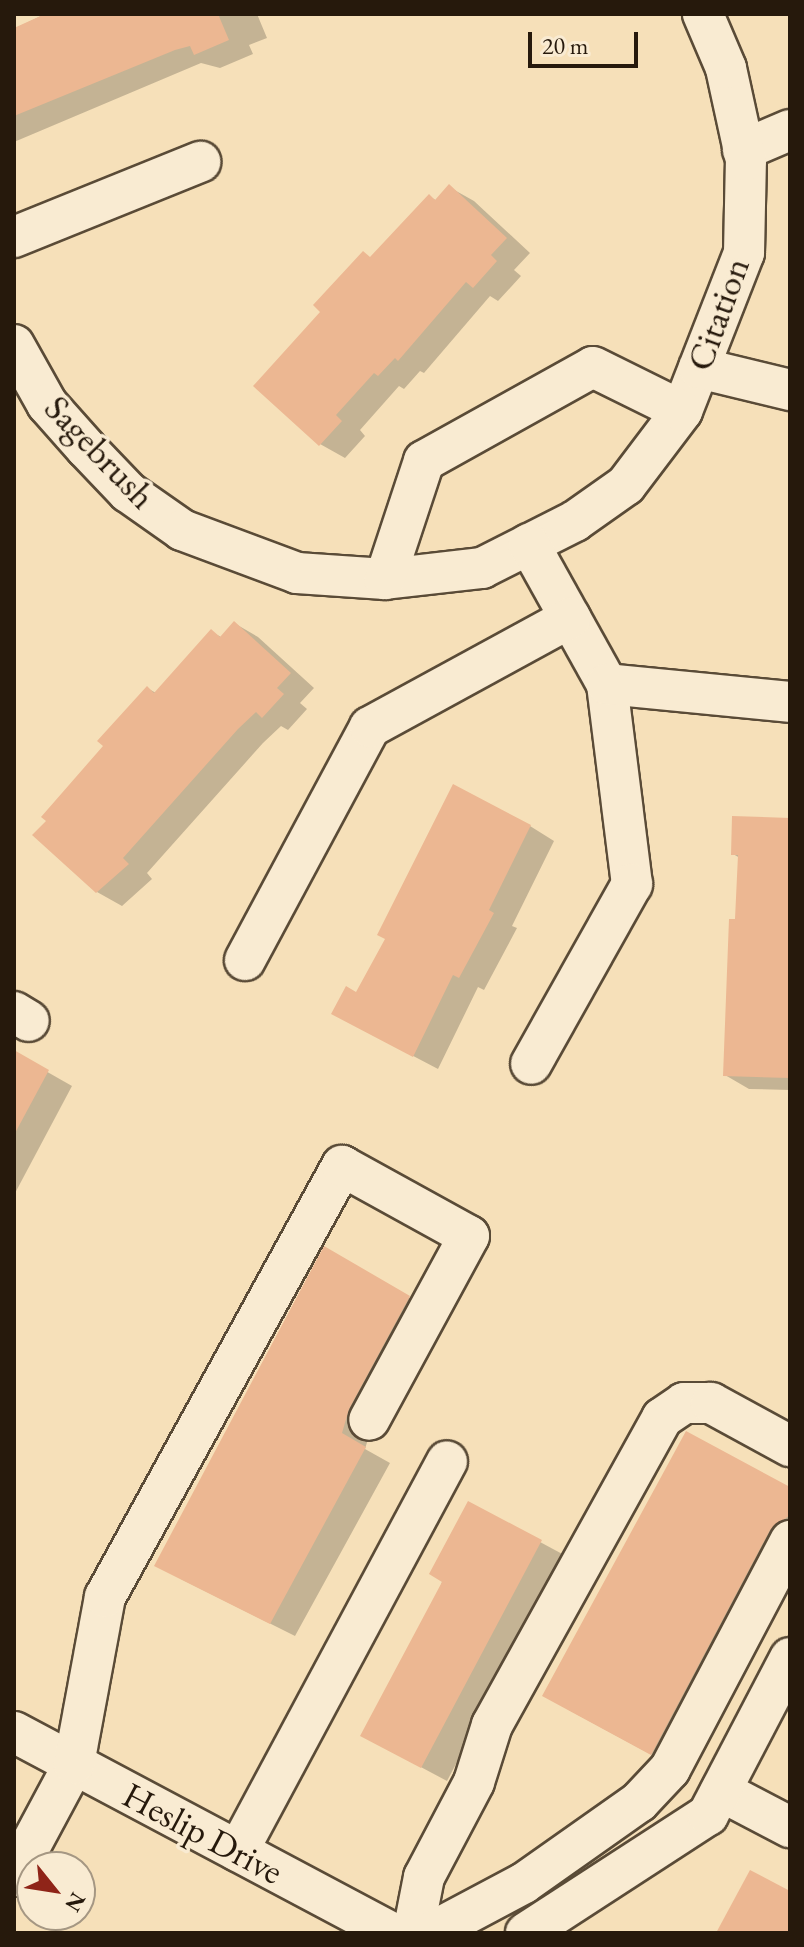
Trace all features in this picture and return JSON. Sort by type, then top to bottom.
[{"type":"street","name":"Citation","points":[[529,544],[626,485],[682,411],[744,253],[743,150],[726,68],[703,14]]},
{"type":"street","points":[[743,150],[790,130]]},
{"type":"street","points":[[14,237],[200,162]]},
{"type":"street","name":"Sagebrush","points":[[14,345],[47,404],[86,448],[128,492],[182,530],[297,573],[385,579],[482,568],[529,544]]},
{"type":"street","points":[[385,579],[424,461],[593,367],[682,411]]},
{"type":"street","points":[[699,368],[790,390]]},
{"type":"street","points":[[529,544],[607,684],[632,884],[531,1064]]},
{"type":"street","points":[[245,960],[370,727],[570,618]]},
{"type":"street","points":[[607,684],[790,702]]},
{"type":"street","points":[[14,1876],[74,1764],[105,1597],[342,1166],[469,1236],[369,1420]]},
{"type":"street","points":[[413,1933],[424,1877],[474,1782],[492,1725],[662,1418],[684,1403],[711,1403],[790,1446]]},
{"type":"street","points":[[238,1851],[447,1461]]},
{"type":"street","points":[[430,1933],[524,1883],[639,1802],[670,1769],[790,1541]]},
{"type":"street","points":[[526,1933],[708,1815],[721,1791],[778,1712],[790,1658]]},
{"type":"street","name":"Heslip Drive","points":[[14,1732],[392,1933]]},
{"type":"street","points":[[721,1791],[790,1827]]},
{"type":"building","points":[[45,14],[218,14],[229,40],[194,55],[190,46],[175,50],[14,116],[14,28]]},
{"type":"building","points":[[449,184],[507,238],[491,255],[497,261],[473,288],[466,282],[398,361],[395,358],[378,376],[374,373],[336,415],[342,421],[319,446],[253,386],[320,312],[313,305],[363,251],[370,257],[429,194],[435,200]]},
{"type":"building","points":[[234,621],[291,673],[277,688],[284,694],[262,718],[256,712],[238,729],[123,858],[129,864],[96,893],[32,835],[46,821],[41,817],[103,746],[97,741],[147,686],[154,693],[211,629],[220,637]]},
{"type":"building","points":[[453,784],[531,825],[489,910],[494,913],[459,978],[453,975],[413,1057],[331,1014],[346,986],[356,992],[385,939],[377,935]]},
{"type":"building","points":[[732,816],[790,818],[790,1078],[723,1076],[729,919],[735,919],[738,855],[731,855]]},
{"type":"building","points":[[14,1050],[49,1070],[14,1135]]},
{"type":"building","points":[[324,1246],[410,1296],[349,1409],[342,1433],[366,1447],[270,1624],[154,1566]]},
{"type":"building","points":[[686,1431],[790,1487],[790,1515],[770,1530],[651,1755],[542,1696]]},
{"type":"building","points":[[468,1501],[542,1540],[421,1768],[360,1736],[442,1582],[429,1574]]},
{"type":"building","points":[[750,1870],[790,1891],[790,1933],[716,1933]]}]
